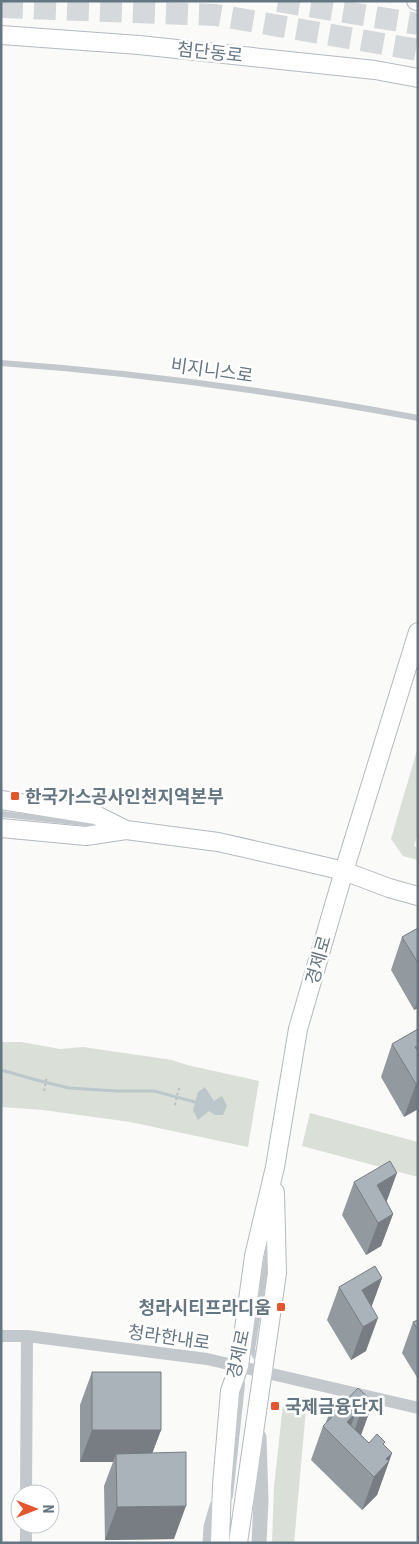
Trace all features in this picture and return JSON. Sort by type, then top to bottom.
[{"type":"main road","name":"첨단동로","points":[[1,35],[139,45],[375,70],[418,78]]},
{"type":"main road","name":"경제로","points":[[220,1543],[222,1485],[230,1391],[239,1366],[254,1256],[274,1167],[298,1029],[344,871],[418,632]]},
{"type":"main road","points":[[1,800],[96,815],[126,830]]},
{"type":"main road","points":[[1,828],[86,836],[126,830],[218,842],[344,871],[389,888],[418,896]]},
{"type":"main road","name":"경제로","points":[[238,1543],[277,1274],[274,1167]]},
{"type":"street","name":"청라한내로","points":[[1,1336],[27,1336],[207,1359],[418,1408]]},
{"type":"street","points":[[26,1484],[27,1336]]},
{"type":"street","points":[[258,1409],[260,1543]]},
{"type":"street","points":[[210,1543],[211,1527],[222,1485]]},
{"type":"lane","name":"비지니스로","points":[[1,363],[183,380],[350,405],[418,418]]},
{"type":"lane","points":[[1,814],[76,822],[126,830]]},
{"type":"lane","points":[[225,1543],[242,1384],[239,1366]]},
{"type":"path","points":[[44,1091],[47,1076]]},
{"type":"path","points":[[175,1105],[179,1088]]},
{"type":"shaded area","points":[[418,747],[418,833],[414,846],[418,848],[418,860],[403,856],[391,839]]},
{"type":"shaded area","points":[[1,1042],[21,1042],[60,1049],[83,1047],[172,1060],[259,1081],[248,1147],[130,1122],[43,1110],[1,1107]]},
{"type":"shaded area","points":[[205,1087],[214,1101],[222,1096],[227,1106],[223,1115],[215,1115],[209,1111],[198,1120],[193,1110],[198,1092]]},
{"type":"shaded area","points":[[310,1113],[418,1142],[418,1177],[302,1146]]},
{"type":"shaded area","points":[[295,1396],[307,1398],[294,1543],[272,1543],[274,1487],[283,1404]]},
{"type":"building","points":[[418,928],[418,963],[402,937]]},
{"type":"building","points":[[418,1029],[418,1046],[415,1047],[418,1052],[418,1084],[416,1084],[392,1044]]},
{"type":"building","points":[[390,1161],[397,1173],[377,1185],[393,1214],[378,1223],[354,1182]]},
{"type":"building","points":[[375,1266],[382,1278],[362,1290],[378,1318],[363,1327],[339,1287]]},
{"type":"building","points":[[418,1320],[418,1330],[413,1322]]},
{"type":"building","points":[[92,1372],[161,1372],[161,1430],[92,1430]]},
{"type":"building","points":[[358,1388],[373,1402],[360,1415],[356,1412],[347,1422],[369,1443],[377,1434],[392,1453],[386,1459],[389,1461],[374,1477],[323,1426],[332,1417],[329,1414],[339,1404],[341,1406]]},
{"type":"building","points":[[186,1452],[186,1506],[117,1507],[116,1454]]},
{"type":"waterway","points":[[1,1070],[69,1088],[154,1091],[195,1102]]},
{"type":"tunnel","points":[[278,1],[418,24]]},
{"type":"tunnel","points":[[1,7],[216,15],[418,50]]},
{"type":"place","name":"한국가스공사인천지역본부","points":[[15,796]]},
{"type":"place","name":"청라시티프라디움","points":[[281,1307]]},
{"type":"place","name":"국제금융단지","points":[[275,1406]]}]
